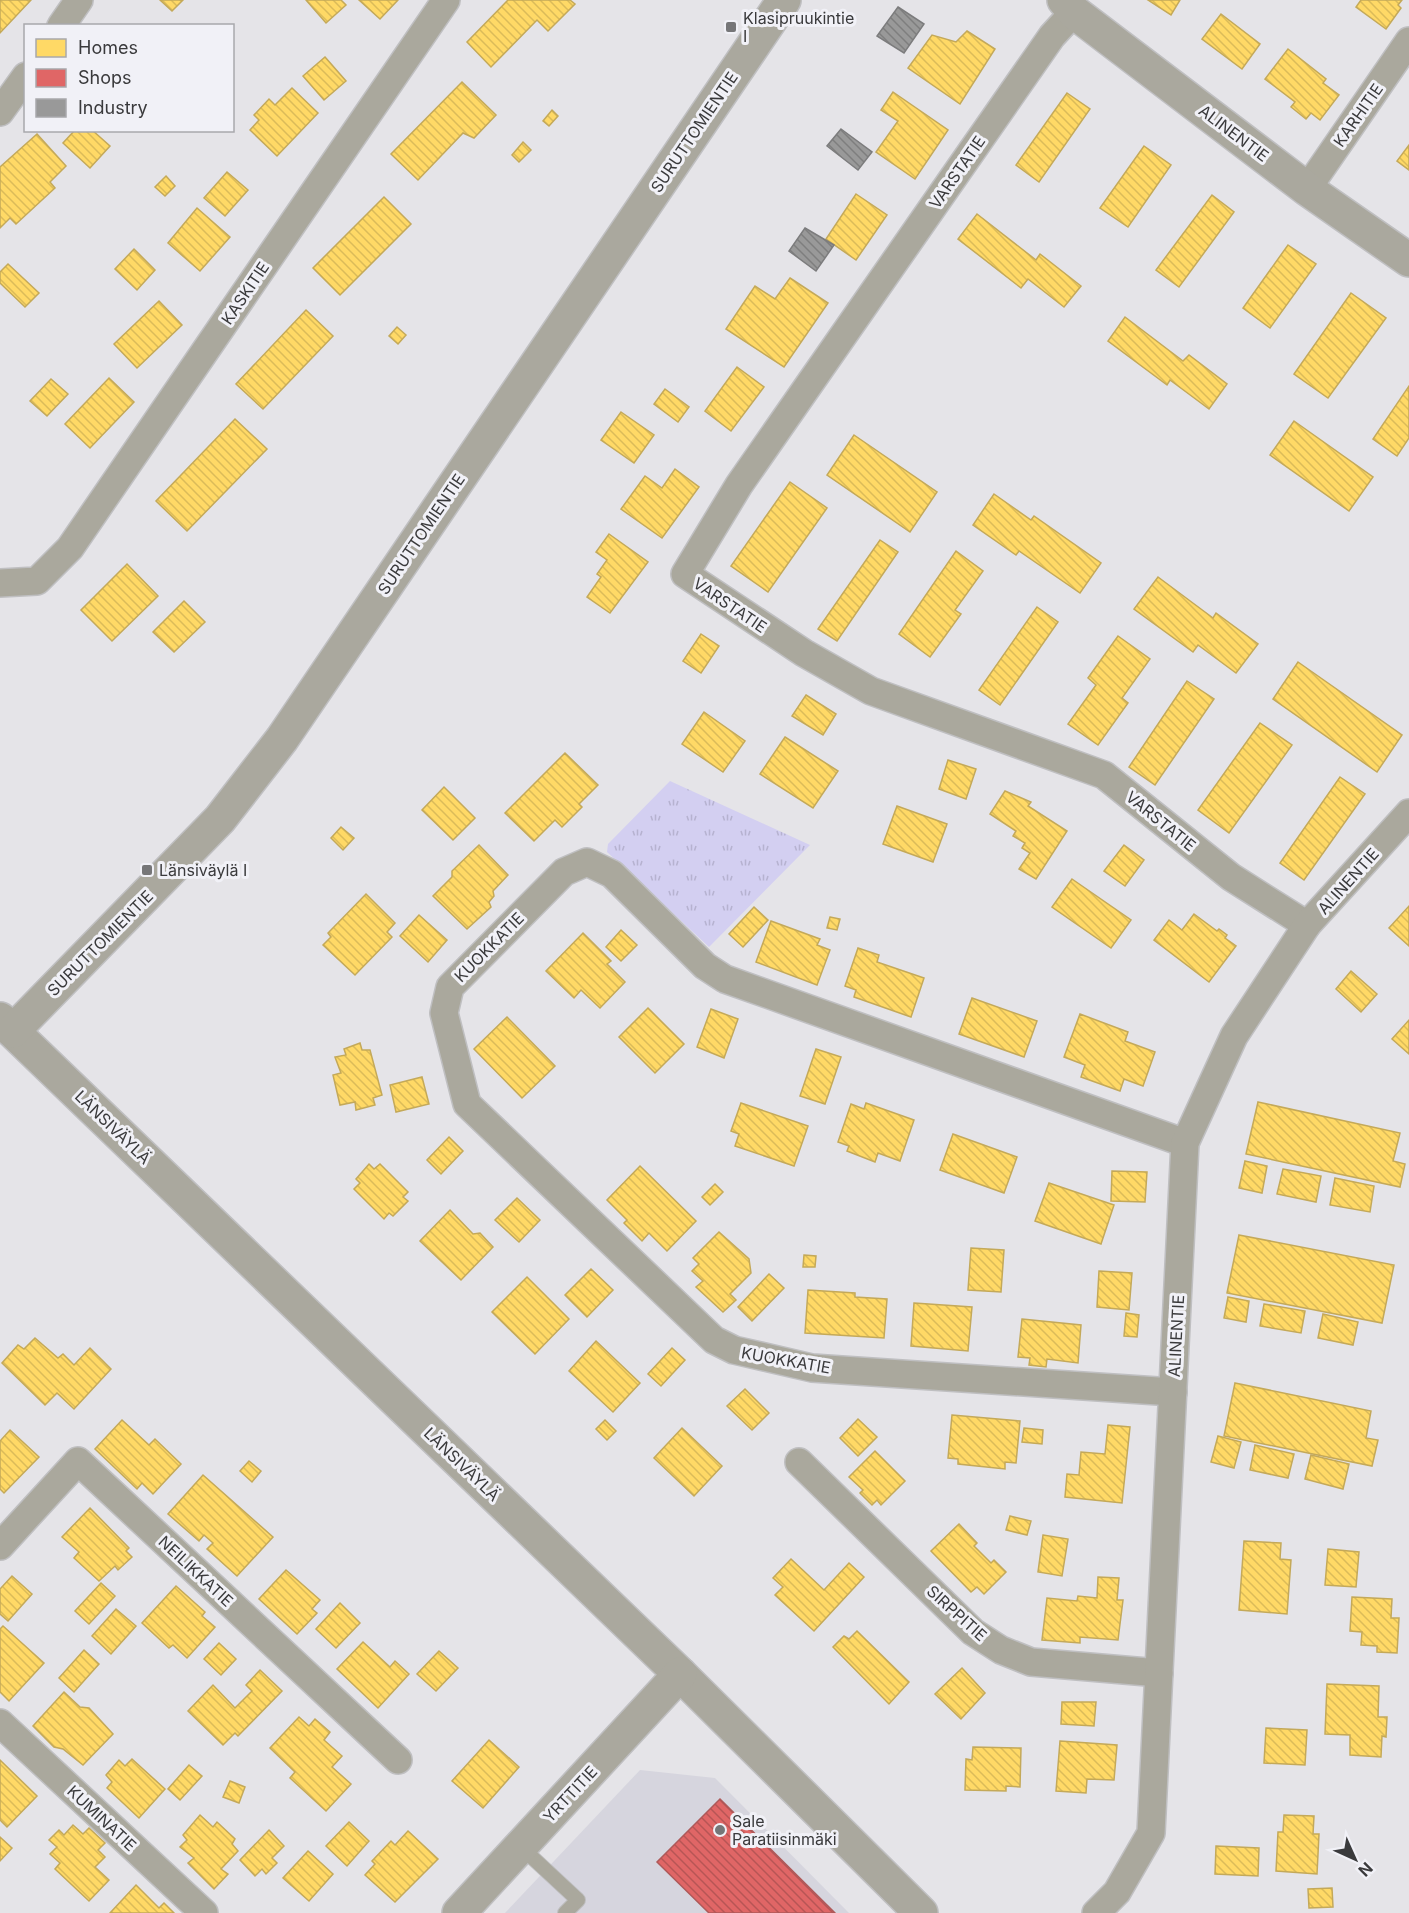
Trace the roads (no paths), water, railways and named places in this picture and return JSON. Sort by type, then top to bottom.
[{"type":"street","points":[[62,24],[79,0]]},
{"type":"street","name":"KASKITIE","points":[[0,583],[37,581],[70,548],[446,0]]},
{"type":"street","name":"SURUTTOMIENTIE","points":[[6,1025],[220,819],[282,739],[784,0]]},
{"type":"street","name":"ALINENTIE","points":[[1069,6],[1307,189],[1409,260]]},
{"type":"street","name":"VARSTATIE","points":[[1069,6],[1046,46],[753,465],[685,574],[804,653],[871,691],[1104,775],[1231,877],[1307,925]]},
{"type":"street","name":"KARHITIE","points":[[1307,189],[1409,41]]},
{"type":"street","points":[[0,112],[24,79]]},
{"type":"street","name":"ALINENTIE","points":[[1096,1913],[1117,1892],[1151,1833],[1185,1143],[1234,1036],[1307,925],[1409,813]]},
{"type":"street","name":"KUOKKATIE","points":[[1173,1392],[812,1368],[734,1350],[714,1340],[467,1104],[444,1014],[450,987],[564,872],[587,862],[612,874],[705,966],[725,979],[1185,1143]]},
{"type":"street","name":"LÄNSIVÄYLÄ","points":[[6,1025],[680,1674],[921,1913]]},
{"type":"street","name":"NEILIKKATIE","points":[[0,1546],[78,1461],[398,1760]]},
{"type":"street","name":"SIRPPITIE","points":[[799,1462],[973,1632],[1001,1650],[1031,1662],[1159,1673]]},
{"type":"street","name":"YRTTITIE","points":[[459,1913],[680,1674]]},
{"type":"street","name":"KUMINATIE","points":[[0,1723],[204,1913]]},
{"type":"lane","points":[[520,1847],[578,1900],[565,1913]]},
{"type":"place","name":"Klasipruukintie I","points":[[731,27]]},
{"type":"place","name":"Länsiväylä I","points":[[147,870]]},
{"type":"place","name":"Sale Paratiisinmäki","points":[[720,1830]]}]
